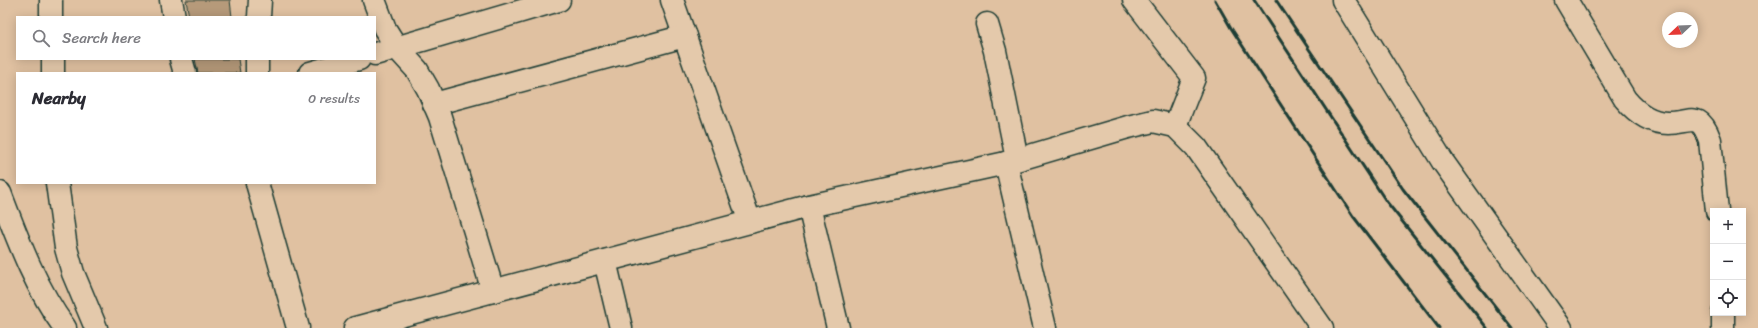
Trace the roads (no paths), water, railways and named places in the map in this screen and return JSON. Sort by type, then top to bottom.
[{"type":"street","points":[[51,0],[51,16]]},
{"type":"street","points":[[171,0],[174,16]]},
{"type":"street","points":[[259,16],[260,0]]},
{"type":"street","points":[[374,0],[385,29],[397,48],[417,70],[440,117],[493,291]]},
{"type":"street","points":[[376,54],[559,0]]},
{"type":"street","points":[[672,0],[750,222]]},
{"type":"street","points":[[1134,0],[1194,78],[1175,126]]},
{"type":"street","points":[[1343,0],[1443,162],[1561,328]]},
{"type":"street","points":[[1566,0],[1625,99],[1634,110],[1653,120],[1667,123],[1690,119],[1698,121],[1706,129],[1710,140],[1717,208]]},
{"type":"street","points":[[987,24],[994,51],[1012,161],[1045,328]]},
{"type":"street","points":[[434,104],[685,36]]},
{"type":"street","points":[[53,60],[53,72]]},
{"type":"street","points":[[182,60],[185,72]]},
{"type":"street","points":[[257,60],[257,72]]},
{"type":"street","points":[[314,72],[356,60]]},
{"type":"street","points":[[355,328],[400,322],[493,291],[809,206],[1012,161],[1128,127],[1154,121],[1175,126],[1196,147],[1322,328]]},
{"type":"street","points":[[57,184],[66,248],[73,273],[96,328]]},
{"type":"street","points":[[257,184],[298,328]]},
{"type":"street","points":[[0,192],[37,283],[52,310],[65,328]]},
{"type":"street","points":[[809,206],[838,328]]},
{"type":"street","points":[[605,261],[621,328]]},
{"type":"street","points":[[1722,316],[1723,328]]},
{"type":"railway","points":[[1215,0],[1231,28],[1353,216],[1439,328]]},
{"type":"railway","points":[[1254,0],[1386,201],[1487,328]]},
{"type":"railway","points":[[1276,0],[1403,189],[1512,328]]}]
